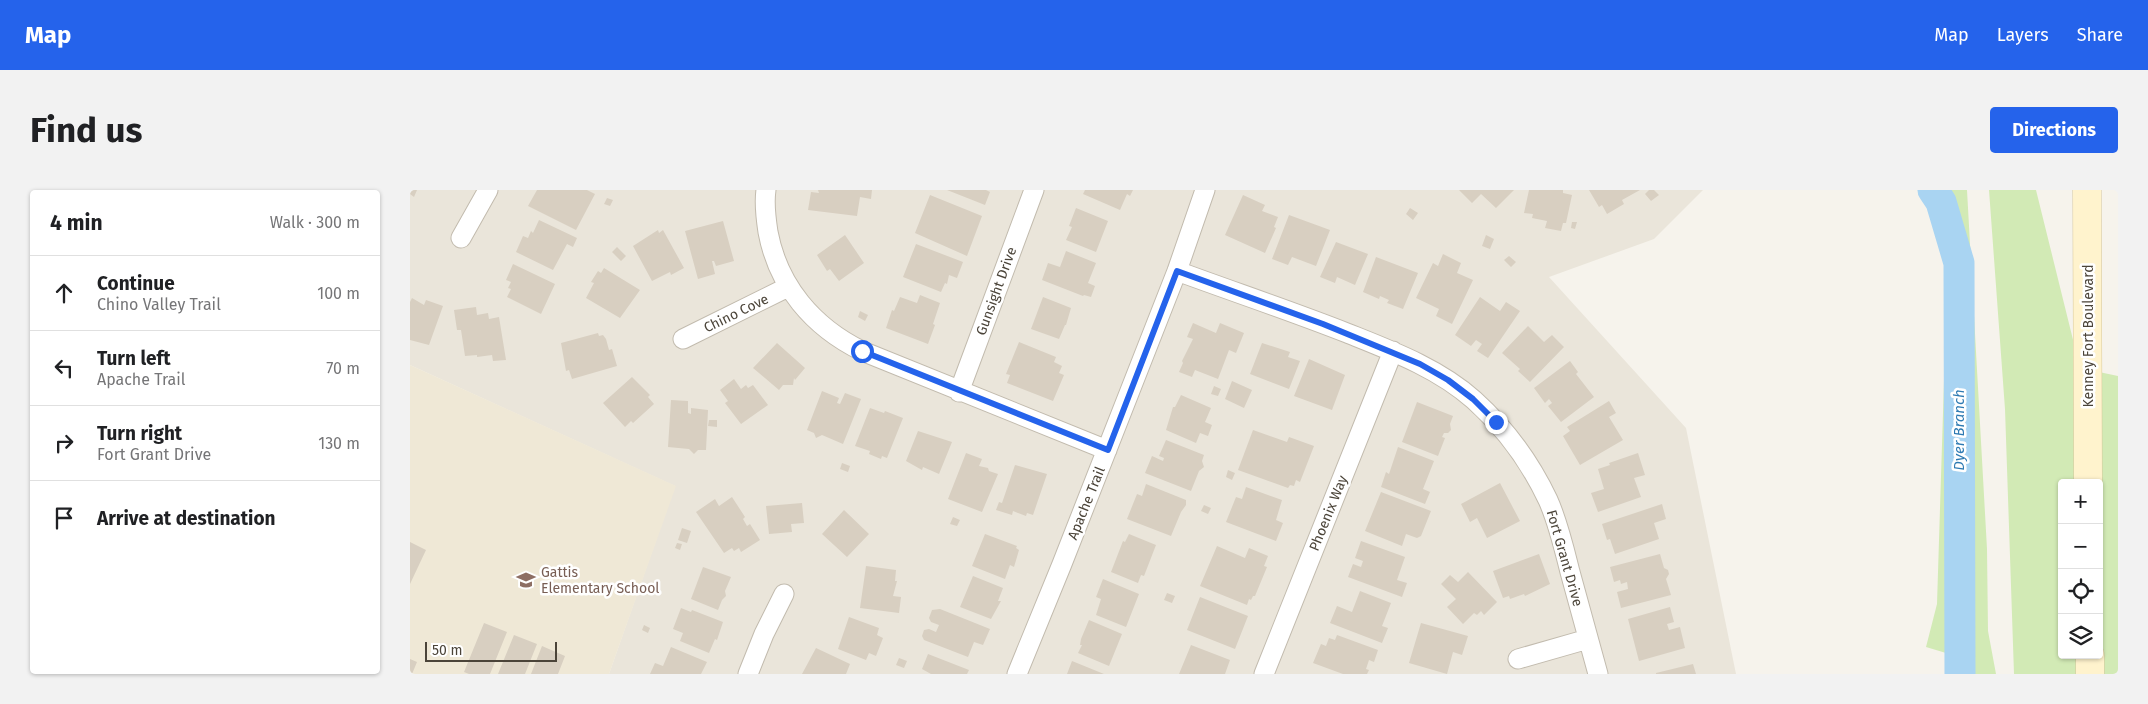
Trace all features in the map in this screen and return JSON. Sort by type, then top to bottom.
[{"type":"main road","name":"Kenney Fort Boulevard","points":[[2086,190],[2088,479]]},
{"type":"main road","points":[[2090,659],[2090,674]]},
{"type":"street","points":[[461,238],[488,190]]},
{"type":"street","points":[[766,190],[766,221],[771,249],[788,287],[815,320],[849,345],[959,392],[1108,450]]},
{"type":"street","name":"Gunsight Drive","points":[[959,392],[1034,190]]},
{"type":"street","name":"Apache Trail","points":[[1017,674],[1108,450],[1177,271],[1204,190]]},
{"type":"street","name":"Fort Grant Drive","points":[[1177,271],[1392,351],[1448,380],[1473,399],[1517,446],[1534,473],[1548,501],[1559,532],[1598,674]]},
{"type":"street","name":"Chino Cove","points":[[683,338],[788,287]]},
{"type":"street","name":"Phoenix Way","points":[[1264,674],[1392,351]]},
{"type":"street","points":[[748,674],[764,634],[784,594]]},
{"type":"street","points":[[1518,658],[1588,639]]},
{"type":"shaded area","points":[[410,190],[1703,190],[1654,239],[1549,277],[1686,428],[1736,674],[609,674],[675,486],[410,365]]},
{"type":"shaded area","name":"Gattis Elementary School","points":[[410,365],[676,486],[609,674],[410,674]]},
{"type":"green space","points":[[1950,190],[1967,190],[1987,549],[1988,631],[1996,674],[1956,674],[1956,656],[1926,647],[1937,604]]},
{"type":"green space","points":[[1989,190],[2036,190],[2080,368],[2118,376],[2118,674],[2014,674],[2005,409]]},
{"type":"building","points":[[410,190],[417,190],[414,197],[410,194]]},
{"type":"building","points":[[537,190],[587,190],[595,194],[576,230],[528,206]]},
{"type":"building","points":[[818,190],[872,190],[871,199],[860,197],[857,216],[808,210],[811,192],[819,193]]},
{"type":"building","points":[[947,190],[986,190],[990,192],[985,205]]},
{"type":"building","points":[[1085,190],[1133,190],[1130,196],[1127,194],[1120,210],[1083,194]]},
{"type":"building","points":[[1459,190],[1514,190],[1496,208],[1481,194],[1472,203]]},
{"type":"building","points":[[1529,190],[1563,190],[1563,193],[1572,195],[1566,223],[1563,223],[1561,231],[1545,228],[1547,221],[1532,218],[1533,214],[1524,213]]},
{"type":"building","points":[[1589,190],[1640,190],[1622,200],[1624,204],[1607,214],[1602,205],[1599,207]]},
{"type":"building","points":[[1649,190],[1654,190],[1659,195],[1651,201],[1645,194]]},
{"type":"building","points":[[930,195],[982,216],[967,256],[915,233]]},
{"type":"building","points":[[1243,195],[1265,205],[1262,211],[1278,217],[1274,227],[1276,228],[1265,253],[1225,235]]},
{"type":"building","points":[[607,198],[613,200],[610,206],[604,204]]},
{"type":"building","points":[[1076,208],[1108,221],[1096,252],[1066,240],[1072,227],[1069,226]]},
{"type":"building","points":[[1410,208],[1418,213],[1413,220],[1406,214]]},
{"type":"building","points":[[1289,215],[1330,230],[1316,266],[1292,257],[1288,265],[1272,259]]},
{"type":"building","points":[[539,220],[577,238],[573,247],[567,244],[553,270],[516,252],[523,236],[528,238],[531,231],[533,233]]},
{"type":"building","points":[[723,221],[734,261],[716,266],[714,261],[712,261],[715,274],[698,279],[685,231]]},
{"type":"building","points":[[1572,222],[1577,222],[1575,229],[1571,228]]},
{"type":"building","points":[[658,230],[659,233],[663,230],[684,268],[671,275],[670,272],[652,281],[633,246]]},
{"type":"building","points":[[845,235],[864,263],[839,281],[830,269],[827,271],[817,255]]},
{"type":"building","points":[[1486,235],[1494,239],[1490,249],[1482,246]]},
{"type":"building","points":[[1336,242],[1368,254],[1355,285],[1337,277],[1335,283],[1320,277]]},
{"type":"building","points":[[916,244],[963,262],[957,278],[949,275],[947,284],[945,283],[941,292],[903,277]]},
{"type":"building","points":[[617,247],[626,256],[621,261],[612,252]]},
{"type":"building","points":[[1066,251],[1096,263],[1088,283],[1095,286],[1091,297],[1083,296],[1042,280],[1048,263],[1060,267]]},
{"type":"building","points":[[1443,254],[1461,263],[1457,273],[1473,280],[1452,324],[1436,316],[1439,309],[1416,298],[1433,263],[1438,266]]},
{"type":"building","points":[[1509,256],[1516,262],[1511,267],[1504,260]]},
{"type":"building","points":[[1376,257],[1418,273],[1403,309],[1387,303],[1389,300],[1380,296],[1379,299],[1363,292]]},
{"type":"building","points":[[513,264],[555,284],[541,314],[507,297],[511,289],[508,288],[511,282],[506,280]]},
{"type":"building","points":[[604,268],[640,290],[620,318],[586,298],[594,283],[591,282],[598,271],[601,273]]},
{"type":"building","points":[[920,295],[940,303],[928,344],[886,328],[892,310],[894,311],[900,297],[917,303]]},
{"type":"building","points":[[1043,297],[1071,308],[1059,339],[1031,329]]},
{"type":"building","points":[[1480,297],[1500,311],[1506,302],[1520,311],[1488,358],[1477,351],[1482,344],[1476,340],[1471,346],[1455,335]]},
{"type":"building","points":[[412,298],[424,305],[426,300],[443,306],[429,345],[410,340],[410,302]]},
{"type":"building","points":[[476,307],[477,315],[488,313],[489,319],[499,317],[506,360],[493,361],[492,355],[465,356],[461,330],[457,330],[454,310]]},
{"type":"building","points":[[860,311],[868,315],[865,321],[858,317]]},
{"type":"building","points":[[1193,323],[1216,333],[1220,323],[1244,333],[1236,353],[1229,350],[1218,379],[1195,370],[1192,377],[1179,372],[1182,361],[1193,339],[1187,337]]},
{"type":"building","points":[[1528,326],[1544,342],[1552,335],[1564,347],[1530,382],[1518,371],[1520,369],[1502,353]]},
{"type":"building","points":[[598,333],[599,336],[603,335],[606,339],[609,350],[612,349],[617,366],[572,379],[569,370],[566,371],[561,343]]},
{"type":"building","points":[[1019,342],[1056,357],[1054,362],[1062,366],[1059,373],[1064,375],[1053,401],[1007,383],[1010,375],[1006,374]]},
{"type":"building","points":[[777,343],[805,368],[795,380],[794,378],[793,385],[783,385],[779,390],[753,368]]},
{"type":"building","points":[[1262,343],[1290,352],[1288,357],[1300,361],[1289,389],[1250,374]]},
{"type":"building","points":[[1309,359],[1345,375],[1332,410],[1294,396]]},
{"type":"building","points":[[1570,361],[1578,372],[1576,374],[1594,397],[1561,422],[1548,406],[1552,403],[1549,399],[1545,403],[1534,388]]},
{"type":"building","points":[[632,377],[650,395],[648,397],[654,404],[633,423],[631,421],[625,427],[603,403]]},
{"type":"building","points":[[734,379],[741,389],[746,385],[748,388],[753,385],[768,405],[741,424],[725,403],[728,401],[720,390]]},
{"type":"building","points":[[1232,381],[1252,390],[1244,408],[1225,399]]},
{"type":"building","points":[[1214,386],[1221,389],[1218,396],[1211,394]]},
{"type":"building","points":[[822,391],[839,398],[837,403],[840,404],[845,393],[861,399],[843,444],[822,435],[816,438],[814,433],[807,430]]},
{"type":"building","points":[[1181,395],[1211,408],[1205,422],[1212,425],[1208,436],[1200,433],[1196,443],[1166,430],[1173,407],[1175,407]]},
{"type":"building","points":[[671,400],[688,401],[688,413],[691,414],[691,408],[708,410],[706,450],[698,450],[694,454],[689,449],[668,447]]},
{"type":"building","points":[[1609,401],[1616,413],[1609,417],[1623,440],[1580,465],[1563,436],[1570,431],[1567,427]]},
{"type":"building","points":[[1417,402],[1453,416],[1450,424],[1451,430],[1448,433],[1444,433],[1442,437],[1445,438],[1438,456],[1402,442]]},
{"type":"building","points":[[870,408],[903,418],[887,458],[882,456],[881,459],[869,454],[870,451],[855,446]]},
{"type":"building","points":[[709,420],[717,420],[717,427],[708,426]]},
{"type":"building","points":[[1253,430],[1287,442],[1289,437],[1314,446],[1300,482],[1296,480],[1294,486],[1290,485],[1288,488],[1238,470]]},
{"type":"building","points":[[918,431],[952,442],[939,474],[923,467],[922,470],[906,461]]},
{"type":"building","points":[[1166,440],[1204,455],[1202,461],[1204,467],[1199,471],[1191,491],[1145,473],[1152,456],[1163,461],[1164,458],[1159,456]]},
{"type":"building","points":[[1398,447],[1434,461],[1423,489],[1430,492],[1425,504],[1381,487],[1386,472],[1389,474]]},
{"type":"building","points":[[966,453],[982,459],[979,466],[988,468],[989,471],[998,474],[982,512],[948,499]]},
{"type":"building","points":[[1638,453],[1645,475],[1634,478],[1641,497],[1598,512],[1591,493],[1604,489],[1598,469]]},
{"type":"building","points":[[842,463],[850,466],[848,472],[840,469]]},
{"type":"building","points":[[1015,465],[1047,474],[1033,515],[1027,513],[1026,516],[1013,511],[1012,515],[996,510],[999,502],[1002,503]]},
{"type":"building","points":[[1228,470],[1235,473],[1232,480],[1226,477]]},
{"type":"building","points":[[1500,483],[1520,521],[1487,538],[1477,518],[1470,522],[1461,504]]},
{"type":"building","points":[[1146,484],[1186,500],[1186,505],[1171,536],[1127,519],[1137,494],[1142,496]]},
{"type":"building","points":[[1246,487],[1282,500],[1276,520],[1283,523],[1276,541],[1226,522],[1236,497],[1242,499]]},
{"type":"building","points":[[1381,492],[1431,511],[1421,536],[1417,538],[1406,534],[1402,546],[1365,531]]},
{"type":"building","points":[[732,497],[745,517],[743,519],[747,526],[750,524],[760,540],[741,552],[739,548],[734,551],[732,548],[724,553],[696,512],[715,499],[719,506]]},
{"type":"building","points":[[802,503],[804,523],[791,524],[792,532],[769,534],[766,506]]},
{"type":"building","points":[[1662,504],[1666,519],[1654,523],[1659,539],[1615,554],[1610,539],[1607,540],[1602,524]]},
{"type":"building","points":[[1204,505],[1211,508],[1208,514],[1201,511]]},
{"type":"building","points":[[844,510],[869,534],[847,557],[822,534]]},
{"type":"building","points":[[953,517],[960,520],[957,526],[950,524]]},
{"type":"building","points":[[682,528],[691,531],[687,543],[678,540]]},
{"type":"building","points":[[985,534],[1017,546],[1016,548],[1019,550],[1014,567],[1010,565],[1005,579],[972,566]]},
{"type":"building","points":[[1129,534],[1156,545],[1144,576],[1141,575],[1138,583],[1111,572],[1123,541],[1125,542]]},
{"type":"building","points":[[1361,541],[1405,557],[1397,580],[1407,583],[1402,597],[1348,577],[1353,564],[1361,567],[1363,561],[1355,558]]},
{"type":"building","points":[[410,542],[426,550],[410,584]]},
{"type":"building","points":[[677,543],[682,544],[680,550],[675,548]]},
{"type":"building","points":[[1217,546],[1245,558],[1249,548],[1268,556],[1264,566],[1267,567],[1255,596],[1251,600],[1249,599],[1247,605],[1200,586]]},
{"type":"building","points":[[1539,554],[1550,584],[1525,596],[1524,594],[1510,599],[1509,596],[1503,598],[1493,571]]},
{"type":"building","points":[[1660,554],[1664,568],[1668,570],[1669,574],[1666,579],[1671,595],[1621,608],[1617,592],[1628,589],[1627,582],[1621,584],[1620,580],[1614,582],[1610,567]]},
{"type":"building","points":[[866,566],[896,570],[895,581],[897,581],[893,596],[901,597],[899,613],[860,608]]},
{"type":"building","points":[[703,567],[731,577],[725,591],[726,596],[718,610],[691,599]]},
{"type":"building","points":[[1468,572],[1497,602],[1484,615],[1481,611],[1477,615],[1474,613],[1463,624],[1447,607],[1456,599],[1441,584],[1450,575],[1458,582]]},
{"type":"building","points":[[973,576],[1003,588],[998,601],[1001,601],[991,619],[960,607]]},
{"type":"building","points":[[1103,579],[1139,594],[1126,627],[1096,615],[1101,599],[1096,597]]},
{"type":"building","points":[[1360,591],[1391,603],[1382,626],[1388,628],[1382,643],[1330,623],[1337,606],[1352,612]]},
{"type":"building","points":[[1167,593],[1175,596],[1172,603],[1164,600]]},
{"type":"building","points":[[1200,597],[1248,616],[1235,649],[1187,630]]},
{"type":"building","points":[[1670,607],[1674,622],[1667,624],[1669,630],[1680,627],[1685,648],[1639,661],[1628,619]]},
{"type":"building","points":[[681,608],[691,612],[692,610],[723,622],[717,640],[715,639],[709,653],[680,641],[683,633],[673,629]]},
{"type":"building","points":[[940,609],[990,629],[983,645],[974,642],[968,657],[924,640],[922,636],[924,630],[929,629],[936,632],[939,625],[931,622],[929,618],[932,610]]},
{"type":"building","points":[[849,617],[879,628],[877,635],[883,638],[876,656],[869,653],[866,660],[838,649]]},
{"type":"building","points":[[1089,620],[1122,634],[1109,666],[1078,653],[1082,645],[1080,645],[1081,639]]},
{"type":"building","points":[[484,623],[507,632],[490,674],[469,674],[464,672]]},
{"type":"building","points":[[1421,623],[1468,636],[1462,655],[1453,652],[1447,674],[1409,663]]},
{"type":"building","points":[[644,625],[650,628],[648,633],[642,630]]},
{"type":"building","points":[[514,635],[537,644],[525,674],[498,674]]},
{"type":"building","points":[[1337,635],[1378,650],[1374,662],[1369,660],[1366,669],[1369,670],[1367,674],[1343,674],[1313,663],[1321,644],[1326,646],[1329,638],[1335,640]]},
{"type":"building","points":[[1191,645],[1230,660],[1225,674],[1179,674]]},
{"type":"building","points":[[542,646],[565,656],[558,674],[531,674]]},
{"type":"building","points":[[671,647],[707,662],[701,674],[650,674],[655,663],[663,666]]},
{"type":"building","points":[[816,648],[850,664],[846,674],[802,674]]},
{"type":"building","points":[[928,654],[969,670],[967,674],[931,674],[922,669]]},
{"type":"building","points":[[899,658],[907,661],[904,668],[896,665]]},
{"type":"building","points":[[410,659],[417,662],[412,674],[410,674]]},
{"type":"building","points":[[1072,661],[1104,674],[1067,674]]},
{"type":"building","points":[[1693,664],[1696,674],[1656,674],[1656,673]]},
{"type":"waterway","name":"Dyer Branch","points":[[1933,190],[1941,202],[1959,263],[1960,674]]},
{"type":"place","name":"Gattis Elementary School","points":[[526,580]]},
{"type":"route","points":[[862,351],[959,392],[1108,450],[1177,271],[1323,324],[1420,364],[1448,380],[1473,399],[1496,422]]}]
